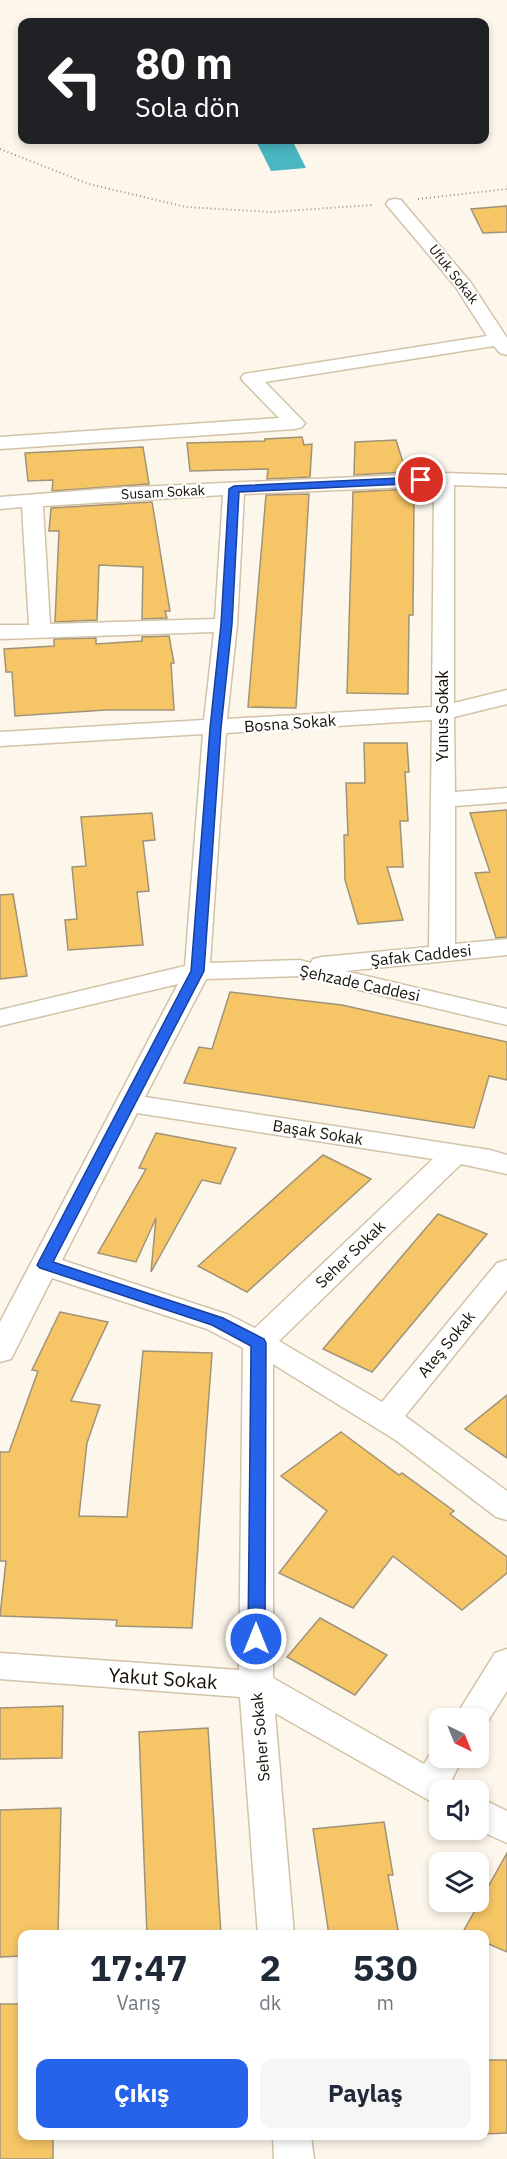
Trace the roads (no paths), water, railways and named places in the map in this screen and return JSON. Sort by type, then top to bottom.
[{"type":"street","name":"Ufuk Sokak","points":[[395,204],[462,283],[503,344]]},
{"type":"street","points":[[0,443],[296,423],[251,378],[503,344]]},
{"type":"street","name":"Susam Sokak","points":[[0,502],[444,479],[507,482]]},
{"type":"street","name":"Yunus Sokak","points":[[442,953],[444,479]]},
{"type":"street","points":[[0,1351],[197,971],[215,728],[226,624],[234,489]]},
{"type":"street","points":[[32,500],[39,631]]},
{"type":"street","points":[[0,632],[226,624]]},
{"type":"street","name":"Bosna Sokak","points":[[0,739],[442,713],[507,697]]},
{"type":"street","points":[[442,800],[507,795]]},
{"type":"street","name":"Şafak Caddesi","points":[[300,968],[507,947]]},
{"type":"street","name":"Şehzade Caddesi","points":[[0,1018],[197,971],[300,968],[507,1017]]},
{"type":"street","name":"Başak Sokak","points":[[129,1102],[455,1154],[501,1155]]},
{"type":"street","name":"Seher Sokak","points":[[276,1930],[256,1685],[258,1343],[455,1154]]},
{"type":"street","points":[[45,1265],[218,1322],[258,1343],[342,1391],[385,1419],[507,1508]]},
{"type":"street","name":"Ateş Sokak","points":[[385,1419],[507,1270]]},
{"type":"street","points":[[478,1708],[507,1662]]},
{"type":"street","name":"Yakut Sokak","points":[[0,1666],[256,1685],[439,1778]]},
{"type":"street","points":[[489,1818],[507,1828]]},
{"type":"street","points":[[292,2140],[294,2159]]},
{"type":"water","points":[[258,144],[294,144],[306,168],[271,171]]}]
